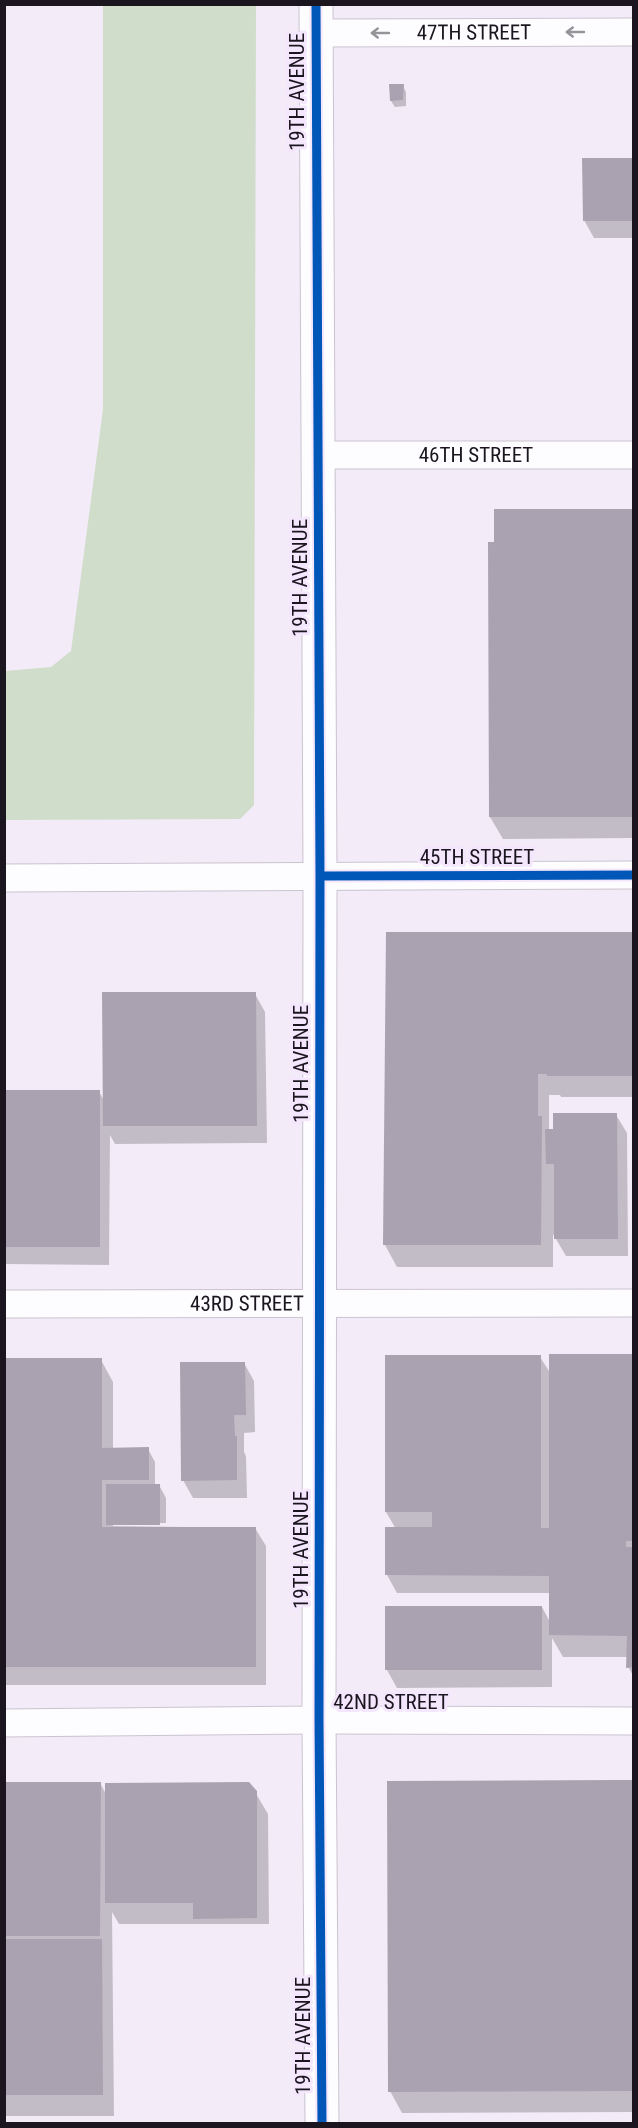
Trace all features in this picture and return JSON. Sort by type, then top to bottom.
[{"type":"street","name":"47TH STREET","points":[[315,19],[633,32]]},
{"type":"street","name":"19TH AVENUE","points":[[315,19],[320,876],[318,1304],[322,2124]]},
{"type":"street","name":"46TH STREET","points":[[317,455],[633,454]]},
{"type":"street","name":"45TH STREET","points":[[4,878],[633,875]]},
{"type":"street","name":"43RD STREET","points":[[4,1304],[633,1303]]},
{"type":"street","name":"42ND STREET","points":[[4,1722],[633,1721]]},
{"type":"green space","points":[[103,5],[256,5],[254,805],[240,819],[5,820],[5,671],[51,667],[71,651],[103,409]]},
{"type":"building","points":[[389,84],[404,84],[403,100],[390,101]]},
{"type":"building","points":[[582,158],[634,158],[634,221],[583,221]]},
{"type":"building","points":[[494,509],[634,509],[634,817],[489,817],[488,542],[494,542]]},
{"type":"building","points":[[386,932],[634,932],[634,1076],[547,1076],[547,1074],[538,1074],[538,1116],[542,1116],[541,1245],[383,1245]]},
{"type":"building","points":[[102,992],[256,992],[257,1126],[103,1126]]},
{"type":"building","points":[[4,1090],[100,1090],[100,1247],[4,1247]]},
{"type":"building","points":[[553,1113],[617,1113],[618,1239],[554,1239],[554,1164],[546,1164],[545,1129],[553,1129]]},
{"type":"building","points":[[549,1354],[634,1354],[634,1541],[626,1541],[626,1547],[634,1547],[634,1667],[626,1668],[627,1636],[549,1635],[549,1576],[385,1575],[385,1527],[432,1527],[432,1512],[385,1512],[385,1355],[541,1355],[541,1528],[549,1528]]},
{"type":"building","points":[[4,1358],[102,1358],[102,1448],[149,1447],[149,1480],[102,1480],[102,1527],[256,1527],[256,1667],[4,1667]]},
{"type":"building","points":[[180,1362],[245,1362],[246,1415],[234,1415],[235,1436],[237,1436],[237,1480],[181,1481]]},
{"type":"building","points":[[106,1484],[160,1484],[160,1525],[106,1525]]},
{"type":"building","points":[[385,1606],[542,1606],[542,1670],[385,1670]]},
{"type":"building","points":[[634,1780],[634,2091],[388,2092],[387,1781]]},
{"type":"building","points":[[4,1782],[101,1782],[100,1936],[4,1936]]},
{"type":"building","points":[[249,1782],[257,1791],[257,1918],[193,1919],[193,1903],[105,1903],[105,1783]]},
{"type":"building","points":[[4,1939],[102,1939],[103,2095],[4,2095]]},
{"type":"cycle path","points":[[316,4],[320,876],[319,1720],[322,2124]]},
{"type":"cycle path","points":[[320,876],[634,875]]}]
